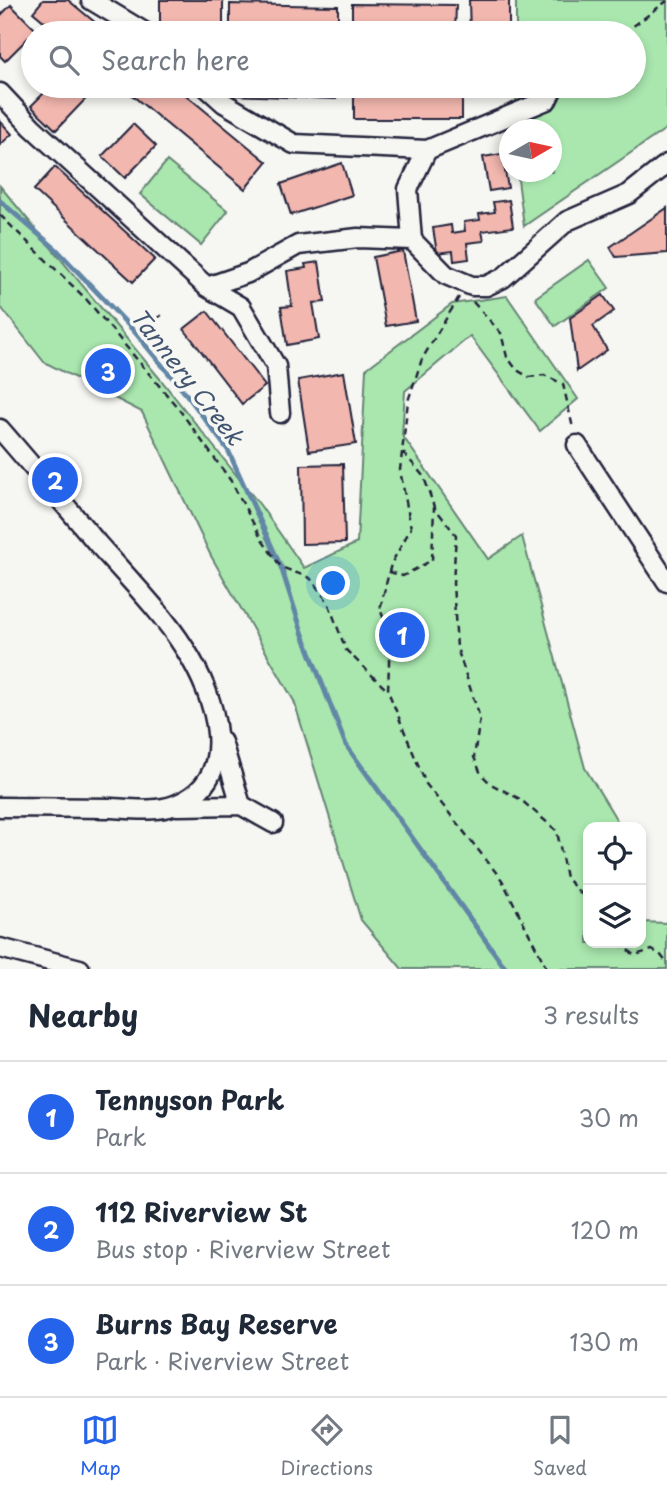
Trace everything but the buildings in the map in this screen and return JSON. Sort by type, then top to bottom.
[{"type":"street","points":[[91,0],[126,21]]},
{"type":"street","points":[[0,93],[32,127],[206,287],[241,307],[276,366],[281,413]]},
{"type":"street","points":[[218,98],[294,144],[427,150],[548,98]]},
{"type":"street","points":[[427,150],[408,189],[412,240],[446,275],[467,289],[486,286],[503,278],[566,221],[629,194],[667,164]]},
{"type":"street","points":[[206,287],[248,274],[298,245],[358,238],[412,240]]},
{"type":"street","points":[[0,429],[185,649],[209,699],[241,805]]},
{"type":"street","points":[[577,445],[667,582]]},
{"type":"street","points":[[173,806],[203,788],[210,777],[218,750],[219,732]]},
{"type":"street","points":[[0,807],[135,809],[241,805],[273,823]]},
{"type":"street","points":[[0,948],[80,969]]},
{"type":"path","points":[[640,21],[667,1]]},
{"type":"path","points":[[0,215],[86,299],[178,408],[231,481],[262,540],[281,568],[310,578],[328,602],[346,650],[388,691],[426,784],[502,880],[547,969]]},
{"type":"path","points":[[467,289],[477,308],[501,333],[507,356],[517,370],[529,377],[544,375],[563,384],[577,445]]},
{"type":"path","points":[[388,691],[390,635],[380,609],[391,564],[411,528],[401,470],[408,401],[422,359],[467,289]]},
{"type":"path","points":[[156,319],[163,314]]},
{"type":"path","points":[[403,451],[424,477],[434,507],[456,535],[453,583],[457,649],[480,718],[474,757],[481,774],[491,784],[520,799],[557,831],[566,878],[583,895]]},
{"type":"path","points":[[390,572],[403,576],[432,560],[434,507]]},
{"type":"path","points":[[625,948],[635,955],[652,950],[660,954],[667,963]]},
{"type":"green space","points":[[516,0],[667,0],[667,128],[524,226],[518,182],[562,182],[562,119],[516,119],[516,98],[646,98],[646,21],[516,21]]},
{"type":"green space","points":[[167,161],[228,211],[201,245],[140,194]]},
{"type":"green space","points":[[0,186],[161,380],[260,505],[304,568],[357,543],[366,369],[452,304],[507,296],[578,399],[540,431],[470,336],[405,391],[402,435],[488,559],[522,536],[585,768],[618,822],[583,822],[583,948],[646,948],[646,922],[667,923],[667,969],[402,969],[361,920],[294,701],[211,556],[142,412],[44,362],[0,306]]},
{"type":"green space","points":[[589,260],[609,288],[555,326],[535,298]]},
{"type":"waterway","name":"Tannery Creek","points":[[0,201],[57,250],[133,330],[228,450],[281,567],[302,632],[346,745],[506,969]]},
{"type":"place","name":"Burns Bay Reserve","points":[[108,371]]},
{"type":"place","name":"112 Riverview St","points":[[55,480]]},
{"type":"place","name":"Tennyson Park","points":[[402,635]]}]
